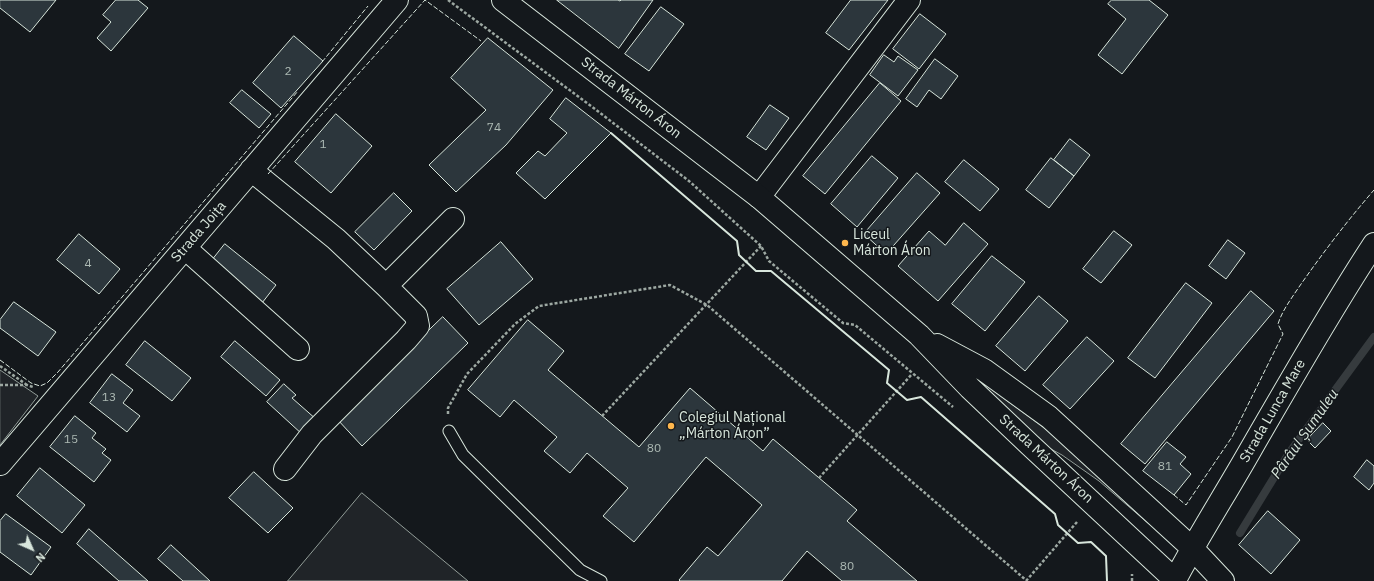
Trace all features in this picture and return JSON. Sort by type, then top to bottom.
[{"type":"main road","name":"Strada Joița","points":[[0,464],[397,0]]},
{"type":"main road","name":"Strada Márton Áron","points":[[503,0],[758,197],[919,335],[970,388],[1176,580]]},
{"type":"main road","points":[[758,197],[909,0]]},
{"type":"main road","points":[[252,170],[336,239],[416,316],[418,326],[406,340],[312,434],[285,469]]},
{"type":"main road","points":[[386,286],[452,219]]},
{"type":"main road","name":"Strada Lunca Mare","points":[[1176,580],[1192,548],[1216,510],[1347,286],[1374,244]]},
{"type":"main road","points":[[185,248],[298,349]]},
{"type":"main road","name":"Strada Márton Áron","points":[[919,335],[984,370],[1049,417],[1192,548],[1223,581]]},
{"type":"lane","points":[[449,431],[463,455],[580,570],[601,581]]},
{"type":"path","points":[[448,0],[591,106],[689,182],[762,246],[769,261],[843,323],[855,325],[954,409]]},
{"type":"path","points":[[602,416],[762,246]]},
{"type":"path","points":[[449,431],[448,408],[467,374],[515,324],[539,306],[670,285],[707,305],[1027,581],[1082,517]]},
{"type":"path","points":[[0,366],[27,385],[36,388],[54,401]]},
{"type":"path","points":[[819,478],[913,374]]},
{"type":"path","points":[[0,385],[27,385]]},
{"type":"shaded area","points":[[0,370],[38,396],[0,445]]},
{"type":"shaded area","points":[[968,372],[1063,442],[1151,524],[1149,524],[1099,481],[1062,455],[1038,442]]},
{"type":"shaded area","points":[[362,493],[468,581],[288,581]]},
{"type":"building","points":[[0,0],[56,0],[30,32],[0,8]]},
{"type":"building","points":[[116,0],[138,0],[148,8],[111,51],[97,38],[111,22],[103,15]]},
{"type":"building","points":[[557,0],[620,1],[653,0],[619,48]]},
{"type":"building","points":[[851,0],[888,0],[849,50],[826,33]]},
{"type":"building","points":[[1112,0],[1149,0],[1168,15],[1122,74],[1098,55],[1126,19],[1108,4]]},
{"type":"building","points":[[661,7],[684,24],[649,71],[625,54]]},
{"type":"building","points":[[920,14],[946,34],[919,69],[893,49]]},
{"type":"building","points":[[294,36],[323,61],[281,108],[253,83]]},
{"type":"building","points":[[488,38],[553,90],[506,145],[456,192],[429,165],[486,110],[451,78]]},
{"type":"building","points":[[884,55],[894,62],[898,56],[918,70],[898,96],[870,75]]},
{"type":"building","points":[[935,59],[958,76],[941,99],[929,90],[917,107],[906,99]]},
{"type":"building","points":[[880,83],[901,101],[825,194],[803,176]]},
{"type":"building","points":[[242,90],[271,114],[259,128],[230,103]]},
{"type":"building","points":[[566,98],[611,133],[545,199],[516,173],[538,151],[545,156],[567,133],[550,119]]},
{"type":"building","points":[[770,105],[789,118],[766,150],[747,137]]},
{"type":"building","points":[[336,114],[372,146],[331,193],[295,162]]},
{"type":"building","points":[[1070,139],[1090,155],[1074,176],[1054,160]]},
{"type":"building","points":[[872,156],[898,178],[857,227],[831,204]]},
{"type":"building","points":[[1051,158],[1074,176],[1049,208],[1026,190]]},
{"type":"building","points":[[964,160],[999,189],[980,211],[945,182]]},
{"type":"building","points":[[917,173],[940,193],[886,254],[864,234]]},
{"type":"building","points":[[394,193],[412,211],[374,250],[355,232]]},
{"type":"building","points":[[964,223],[988,244],[938,301],[898,266],[929,231],[945,245]]},
{"type":"building","points":[[1114,231],[1132,245],[1101,283],[1083,269]]},
{"type":"building","points":[[79,234],[120,269],[99,294],[57,260]]},
{"type":"building","points":[[1228,240],[1245,253],[1226,279],[1209,266]]},
{"type":"building","points":[[501,242],[533,279],[479,325],[447,289]]},
{"type":"building","points":[[225,244],[276,285],[262,303],[210,263]]},
{"type":"building","points":[[992,256],[1025,282],[985,331],[952,304]]},
{"type":"building","points":[[1186,283],[1212,303],[1155,378],[1128,358]]},
{"type":"building","points":[[1251,291],[1274,311],[1145,464],[1121,444]]},
{"type":"building","points":[[1039,296],[1068,321],[1025,371],[996,346]]},
{"type":"building","points":[[14,302],[56,332],[38,356],[0,328],[0,320]]},
{"type":"building","points":[[443,317],[468,343],[362,446],[337,419]]},
{"type":"building","name":"Colegiul Național „Márton Áron”","points":[[528,320],[564,351],[548,370],[639,447],[690,388],[763,451],[773,439],[857,510],[847,521],[917,581],[842,581],[807,551],[782,581],[680,581],[679,580],[707,547],[718,556],[762,505],[706,457],[634,542],[603,516],[628,488],[587,453],[570,473],[544,451],[557,437],[514,400],[500,417],[468,390]]},
{"type":"building","points":[[1087,337],[1114,361],[1070,409],[1043,385]]},
{"type":"building","points":[[145,341],[191,378],[172,401],[126,365]]},
{"type":"building","points":[[235,341],[280,380],[266,396],[221,357]]},
{"type":"building","points":[[112,374],[133,390],[123,403],[140,416],[127,432],[90,403]]},
{"type":"building","points":[[284,384],[296,395],[292,398],[317,420],[303,435],[267,402]]},
{"type":"building","points":[[75,416],[96,433],[92,438],[106,449],[102,453],[111,460],[94,482],[50,447]]},
{"type":"building","points":[[1323,423],[1331,431],[1315,448],[1307,440]]},
{"type":"building","points":[[1167,442],[1186,457],[1180,464],[1191,474],[1174,495],[1143,471]]},
{"type":"building","points":[[1367,460],[1374,466],[1374,483],[1369,490],[1354,477]]},
{"type":"building","points":[[40,468],[85,505],[62,533],[17,496]]},
{"type":"building","points":[[254,472],[293,508],[268,533],[229,498]]},
{"type":"building","points":[[1268,511],[1300,540],[1271,574],[1239,545]]},
{"type":"building","points":[[6,514],[51,547],[31,575],[0,552],[0,521]]},
{"type":"building","points":[[89,529],[148,581],[119,581],[77,544]]},
{"type":"building","points":[[171,545],[210,581],[183,581],[158,559]]},
{"type":"waterway","name":"Pârâul Șumuleu","points":[[1240,533],[1289,453],[1374,337]]},
{"type":"fence","points":[[268,174],[425,0],[481,41]]},
{"type":"fence","points":[[322,62],[368,6]]},
{"type":"fence","points":[[0,360],[31,383],[40,386],[47,383],[298,91]]},
{"type":"fence","points":[[1174,495],[1186,505],[1232,437],[1283,334],[1278,324],[1284,310],[1326,250],[1374,190]]},
{"type":"wall","points":[[611,133],[737,241],[739,255],[756,271],[771,271],[889,370],[887,383],[907,400],[921,397],[1055,514],[1058,525],[1078,543],[1091,542],[1106,556],[1107,581]]},
{"type":"place","name":"Liceul Márton Áron","points":[[845,243]]},
{"type":"place","name":"Colegiul Național „Márton Áron”","points":[[671,426]]}]
